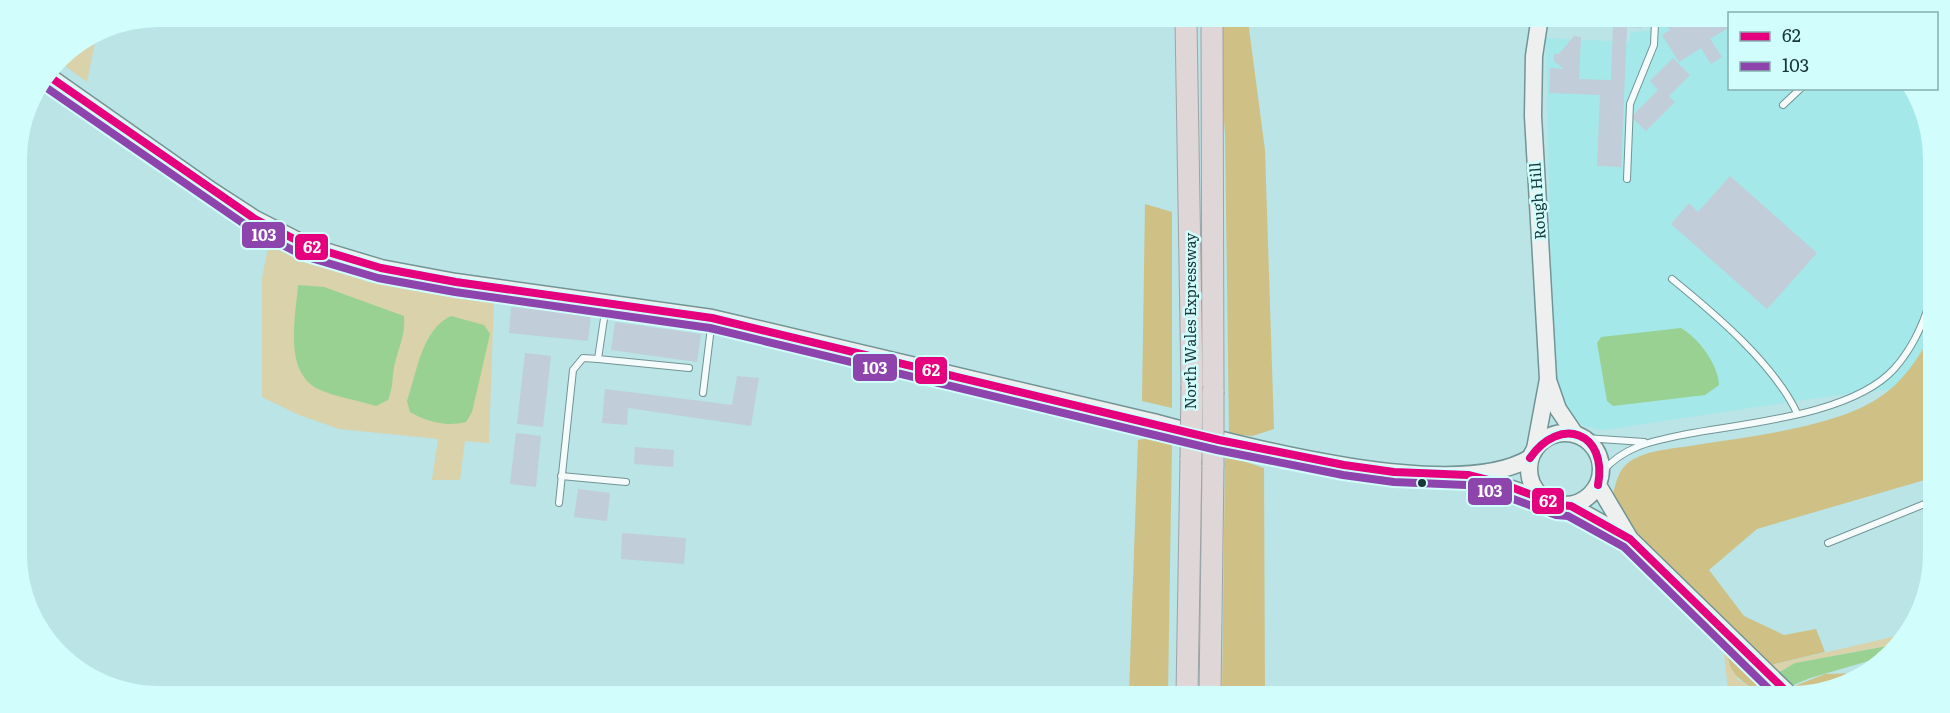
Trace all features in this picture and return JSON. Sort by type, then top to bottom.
[{"type":"highway","name":"North Wales Expressway","points":[[1186,27],[1192,386],[1187,686]]},
{"type":"highway","name":"North Wales Expressway","points":[[1209,686],[1213,465],[1212,27]]},
{"type":"street","name":"Rough Hill","points":[[1538,27],[1534,56],[1533,116],[1548,379],[1558,409],[1580,436]]},
{"type":"street","points":[[54,80],[255,219],[308,246],[381,268],[712,318],[1153,422],[1219,440],[1344,465],[1394,472],[1468,475],[1515,468],[1552,435],[1580,436],[1598,453],[1600,479],[1630,539]]},
{"type":"street","name":"Rough Hill","points":[[1532,453],[1548,379]]},
{"type":"street","points":[[1532,453],[1531,483],[1538,494],[1548,501]]},
{"type":"street","points":[[1468,475],[1500,483],[1548,501],[1571,506],[1630,539],[1781,686]]},
{"type":"street","points":[[1571,506],[1582,502],[1600,479]]},
{"type":"lane","points":[[1627,179],[1630,104],[1654,45],[1655,27]]},
{"type":"lane","points":[[1783,105],[1799,90]]},
{"type":"lane","points":[[1672,279],[1718,317],[1787,392],[1797,413]]},
{"type":"lane","points":[[598,359],[606,303]]},
{"type":"lane","points":[[1580,436],[1645,442],[1756,424],[1854,397],[1878,383],[1894,369],[1911,344],[1923,317]]},
{"type":"lane","points":[[703,393],[712,318]]},
{"type":"lane","points":[[559,503],[573,370],[583,358],[689,368]]},
{"type":"lane","points":[[1600,479],[1625,451],[1645,442]]},
{"type":"lane","points":[[561,476],[626,482]]},
{"type":"lane","points":[[1828,543],[1923,505]]},
{"type":"shaded area","points":[[1217,27],[1249,27],[1265,150],[1274,429],[1252,436],[1229,434],[1225,134]]},
{"type":"shaded area","points":[[1650,27],[1728,27],[1728,90],[1903,90],[1916,116],[1922,142],[1923,385],[1817,398],[1603,430],[1584,426],[1567,411],[1558,390],[1550,239],[1546,38],[1629,42],[1631,32],[1649,31]]},
{"type":"shaded area","points":[[95,44],[87,82],[66,66]]},
{"type":"shaded area","points":[[1145,204],[1172,212],[1172,408],[1142,401]]},
{"type":"shaded area","points":[[269,243],[368,282],[494,297],[489,443],[465,441],[460,480],[432,480],[438,439],[339,429],[299,415],[262,397],[262,278]]},
{"type":"shaded area","points":[[298,285],[324,287],[404,316],[403,335],[388,400],[376,406],[325,392],[307,381],[300,370],[294,342]]},
{"type":"shaded area","points":[[451,316],[484,325],[490,334],[472,412],[466,422],[452,424],[437,423],[417,416],[410,412],[407,401],[427,341],[441,322]]},
{"type":"shaded area","points":[[1681,328],[1706,353],[1715,369],[1719,385],[1705,395],[1613,406],[1607,401],[1597,343],[1601,337]]},
{"type":"shaded area","points":[[1923,349],[1923,480],[1757,529],[1709,570],[1744,616],[1784,635],[1816,629],[1825,652],[1771,665],[1640,538],[1624,516],[1613,494],[1620,472],[1629,462],[1644,454],[1790,430],[1858,409],[1877,399],[1901,379]]},
{"type":"shaded area","points":[[1149,438],[1172,443],[1168,686],[1129,686],[1138,440]]},
{"type":"shaded area","points":[[1225,455],[1264,468],[1265,686],[1222,686]]},
{"type":"shaded area","points":[[1893,637],[1884,647],[1795,663],[1778,673],[1771,665]]},
{"type":"shaded area","points":[[1723,645],[1736,649],[1737,679],[1749,686],[1728,686]]},
{"type":"shaded area","points":[[1884,647],[1867,661],[1791,686],[1778,673],[1795,663]]},
{"type":"shaded area","points":[[1730,649],[1736,649],[1765,679],[1757,686],[1749,686],[1743,682],[1731,668]]},
{"type":"shaded area","points":[[1847,673],[1832,680],[1795,686],[1825,674]]},
{"type":"building","points":[[1613,27],[1627,27],[1621,167],[1597,166],[1600,95],[1549,93],[1550,68],[1564,69],[1554,61],[1554,54],[1559,54],[1574,36],[1581,37],[1579,79],[1611,80]]},
{"type":"building","points":[[1668,27],[1728,27],[1710,39],[1722,57],[1711,64],[1701,48],[1679,62],[1662,35],[1670,30]]},
{"type":"building","points":[[1673,58],[1690,75],[1669,96],[1675,102],[1646,131],[1631,117],[1658,90],[1650,81]]},
{"type":"building","points":[[1730,176],[1817,253],[1767,309],[1671,224],[1689,203],[1698,212]]},
{"type":"building","points":[[511,307],[591,315],[588,341],[509,333]]},
{"type":"building","points":[[615,322],[701,334],[697,362],[611,350]]},
{"type":"building","points":[[525,353],[551,356],[543,427],[517,424]]},
{"type":"building","points":[[737,376],[759,378],[751,426],[628,408],[627,425],[602,423],[605,389],[732,405]]},
{"type":"building","points":[[516,433],[541,436],[536,487],[510,484]]},
{"type":"building","points":[[635,447],[674,450],[673,467],[634,464]]},
{"type":"building","points":[[578,489],[610,493],[607,521],[574,517]]},
{"type":"building","points":[[622,533],[686,538],[684,564],[621,559]]},
{"type":"transit line","name":"62","points":[[54,80],[255,219],[308,246],[381,268],[456,282],[712,318],[1219,440],[1344,465],[1394,472],[1468,475],[1500,483],[1559,505],[1571,506],[1630,539],[1781,686]]},
{"type":"transit line","name":"103","points":[[48,89],[250,228],[304,256],[378,278],[455,292],[710,328],[1217,450],[1343,475],[1394,482],[1466,485],[1497,493],[1556,515],[1568,516],[1624,547],[1766,686]]},
{"type":"transit line","name":"62","points":[[1530,458],[1542,445],[1555,437],[1567,434],[1579,436],[1589,442],[1596,452],[1599,467],[1598,485]]}]
